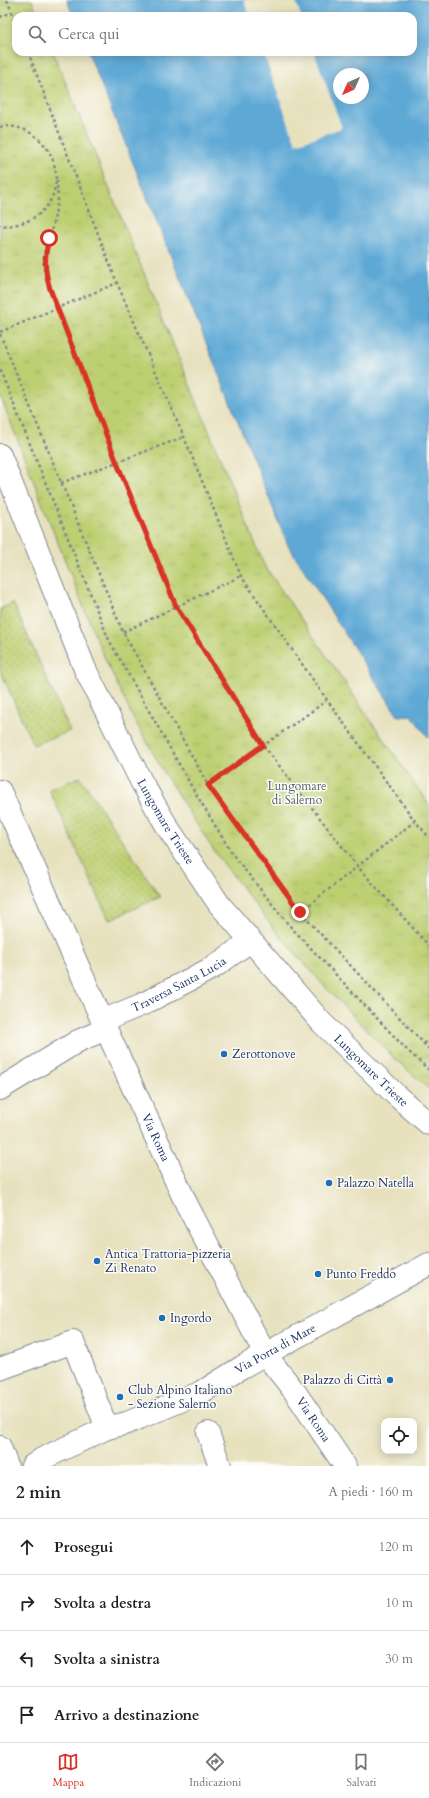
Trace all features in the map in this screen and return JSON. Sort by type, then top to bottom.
[{"type":"main road","name":"Lungomare Trieste","points":[[0,455],[85,669],[141,781],[168,828],[219,904],[322,1023],[398,1097],[429,1124]]},
{"type":"main road","name":"Via Roma","points":[[0,791],[104,1025],[187,1205],[265,1354],[294,1392],[345,1466]]},
{"type":"main road","name":"Traversa Santa Lucia","points":[[0,1089],[104,1025],[214,967],[250,941]]},
{"type":"main road","name":"Via Porta di Mare","points":[[32,1466],[42,1459],[108,1428],[127,1423],[190,1398],[265,1354],[429,1264]]},
{"type":"main road","points":[[0,1369],[73,1342],[108,1428]]},
{"type":"main road","points":[[208,1433],[220,1466]]},
{"type":"main road","points":[[0,1447],[7,1466]]},
{"type":"path","points":[[0,17],[12,12],[7,0]]},
{"type":"path","points":[[30,56],[117,283],[184,437],[241,576],[326,700],[415,821],[429,837]]},
{"type":"path","points":[[0,127],[20,128],[36,135],[48,147],[55,163],[58,199],[54,220],[44,255],[44,269],[56,308],[117,463],[176,606],[263,745],[358,867],[429,946]]},
{"type":"path","points":[[0,225],[18,224],[33,218],[45,208],[53,195],[56,180]]},
{"type":"path","points":[[117,283],[0,333],[61,483],[123,632],[208,785],[300,912],[429,1049]]},
{"type":"path","points":[[0,370],[109,640],[193,789],[229,849],[288,924],[407,1050],[429,1070]]},
{"type":"path","points":[[61,483],[184,437]]},
{"type":"path","points":[[123,632],[241,576]]},
{"type":"path","points":[[208,785],[326,700]]},
{"type":"path","points":[[300,912],[415,821]]},
{"type":"path","points":[[424,1044],[429,1039]]},
{"type":"green space","name":"Lungomare di Salerno","points":[[0,0],[32,0],[36,12],[12,12],[12,56],[55,56],[264,565],[429,805],[429,1089],[392,1056],[327,989],[274,929],[214,851],[169,781],[132,716],[100,648],[0,395]]},
{"type":"green space","points":[[13,603],[70,731],[33,745],[0,670],[0,609]]},
{"type":"green space","points":[[80,777],[160,897],[109,920],[49,789]]},
{"type":"water","points":[[67,0],[429,0],[429,738],[411,715],[398,716],[288,545],[90,56],[417,56],[417,12],[72,12]]},
{"type":"pier","points":[[244,0],[295,0],[300,12],[248,12]]},
{"type":"pier","points":[[264,56],[315,56],[342,128],[296,144]]},
{"type":"place","name":"Zerottonove","points":[[224,1054]]},
{"type":"place","name":"Palazzo Natella","points":[[329,1183]]},
{"type":"place","name":"Antica Trattoria-pizzeria Zi Renato","points":[[97,1261]]},
{"type":"place","name":"Punto Freddo","points":[[318,1274]]},
{"type":"place","name":"Ingordo","points":[[162,1318]]},
{"type":"place","name":"Palazzo di Città","points":[[390,1380]]},
{"type":"place","name":"Club Alpino Italiano - Sezione Salerno","points":[[120,1397]]},
{"type":"route","points":[[49,238],[44,255],[44,269],[56,308],[117,463],[176,606],[263,745],[208,785],[300,912]]}]
